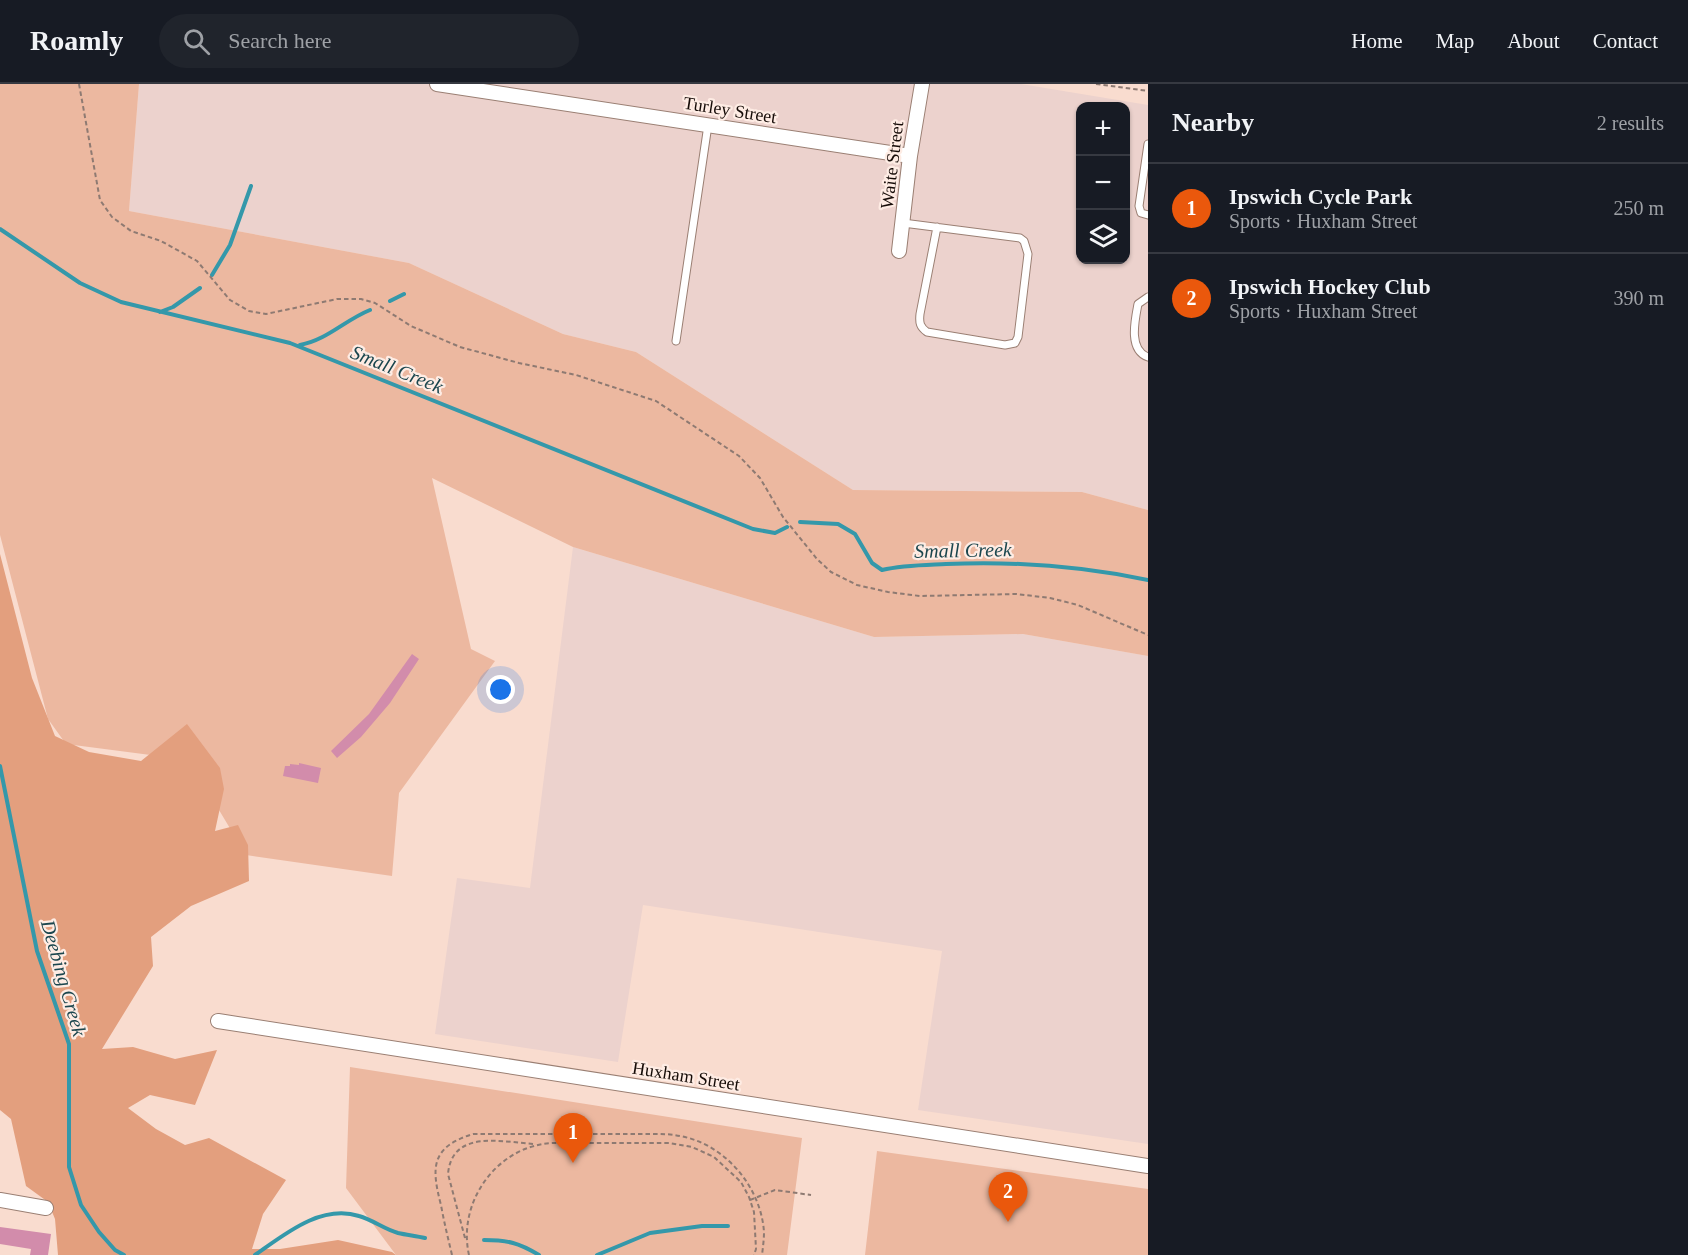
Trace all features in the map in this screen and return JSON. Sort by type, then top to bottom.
[{"type":"street","name":"Turley Street","points":[[437,84],[910,156]]},
{"type":"street","name":"Waite Street","points":[[899,250],[910,156],[922,84]]},
{"type":"street","name":"Huxham Street","points":[[218,1021],[1148,1166]]},
{"type":"street","points":[[0,1200],[46,1208]]},
{"type":"lane","points":[[676,340],[708,125]]},
{"type":"lane","points":[[1148,144],[1139,206],[1142,213],[1148,214]]},
{"type":"lane","points":[[903,223],[937,227],[1020,238],[1024,241],[1028,254],[1018,337],[1015,343],[1005,345],[927,332],[921,328],[920,314],[937,227]]},
{"type":"lane","points":[[1148,297],[1138,304],[1135,344],[1138,351],[1148,357]]},
{"type":"path","points":[[79,84],[100,200],[112,217],[131,231],[161,242],[197,261],[230,300],[249,311],[266,314],[337,299],[361,299],[375,303],[411,326],[460,347],[576,375],[656,401],[739,456],[760,478],[783,517],[817,559],[831,572],[857,585],[920,596],[1016,594],[1050,598],[1078,605],[1148,635]]},
{"type":"path","points":[[1096,84],[1148,92]]},
{"type":"path","points":[[452,1255],[434,1179],[435,1165],[443,1149],[456,1139],[473,1134],[682,1136],[710,1148],[729,1161],[742,1176],[755,1197],[764,1232],[762,1255]]},
{"type":"path","points":[[469,1255],[448,1174],[453,1158],[465,1144],[475,1141],[536,1144],[669,1143],[692,1147],[714,1157],[741,1182],[754,1212],[755,1255]]},
{"type":"path","points":[[466,1241],[471,1207],[481,1186],[497,1166],[519,1151],[536,1144]]},
{"type":"path","points":[[750,1200],[776,1190],[811,1195]]},
{"type":"shaded area","points":[[0,84],[139,84],[129,211],[409,263],[563,334],[636,352],[853,490],[1082,492],[1148,510],[1148,656],[1023,634],[874,637],[573,547],[432,478],[471,649],[495,661],[399,793],[392,876],[246,855],[189,760],[66,744],[48,719],[0,535]]},
{"type":"shaded area","points":[[139,84],[1021,84],[1130,102],[1076,102],[1076,264],[1130,264],[1130,102],[1148,105],[1148,510],[1082,492],[853,490],[636,352],[563,334],[409,263],[129,211]]},
{"type":"shaded area","points":[[573,547],[874,637],[1023,634],[1148,656],[1148,1144],[918,1110],[942,951],[643,905],[618,1062],[435,1034],[457,878],[530,888]]},
{"type":"shaded area","points":[[0,554],[32,678],[55,736],[89,752],[141,761],[187,724],[220,768],[224,789],[215,831],[238,825],[248,845],[249,881],[191,906],[151,937],[153,966],[102,1049],[133,1047],[175,1059],[217,1050],[195,1105],[150,1095],[128,1108],[156,1129],[185,1145],[209,1138],[286,1180],[263,1214],[252,1249],[280,1249],[338,1240],[392,1252],[396,1255],[58,1255],[55,1219],[48,1202],[26,1186],[11,1119],[0,1110]]},
{"type":"shaded area","points":[[350,1067],[802,1138],[787,1255],[396,1255],[346,1188]]},
{"type":"shaded area","points":[[877,1151],[1148,1189],[1148,1255],[865,1255]]},
{"type":"building","points":[[412,654],[419,659],[390,703],[361,737],[337,758],[331,751],[369,714]]},
{"type":"building","points":[[299,763],[321,768],[318,783],[283,776],[285,766],[299,765]]},
{"type":"building","points":[[0,1227],[51,1234],[48,1255],[30,1255],[31,1249],[0,1244]]},
{"type":"waterway","points":[[212,275],[230,245],[251,186]]},
{"type":"waterway","name":"Small Creek","points":[[0,229],[80,283],[121,302],[290,343],[753,529],[775,533],[787,527]]},
{"type":"waterway","points":[[160,312],[173,307],[200,288]]},
{"type":"waterway","points":[[390,301],[404,294]]},
{"type":"waterway","points":[[300,345],[319,339],[370,310]]},
{"type":"waterway","name":"Small Creek","points":[[800,522],[838,524],[855,534],[872,563],[882,570],[906,566],[971,563],[1022,564],[1098,571],[1148,580]]},
{"type":"waterway","name":"Deebing Creek","points":[[0,766],[37,951],[69,1044],[69,1167],[81,1205],[99,1232],[115,1250],[124,1255]]},
{"type":"waterway","points":[[255,1255],[291,1230],[331,1214],[345,1213],[359,1216],[398,1233],[425,1238]]},
{"type":"waterway","points":[[597,1255],[650,1233],[702,1226],[728,1226]]},
{"type":"waterway","points":[[484,1240],[513,1243],[539,1255]]},
{"type":"place","name":"Ipswich Cycle Park","points":[[573,1163]]},
{"type":"place","name":"Ipswich Hockey Club","points":[[1008,1222]]}]
